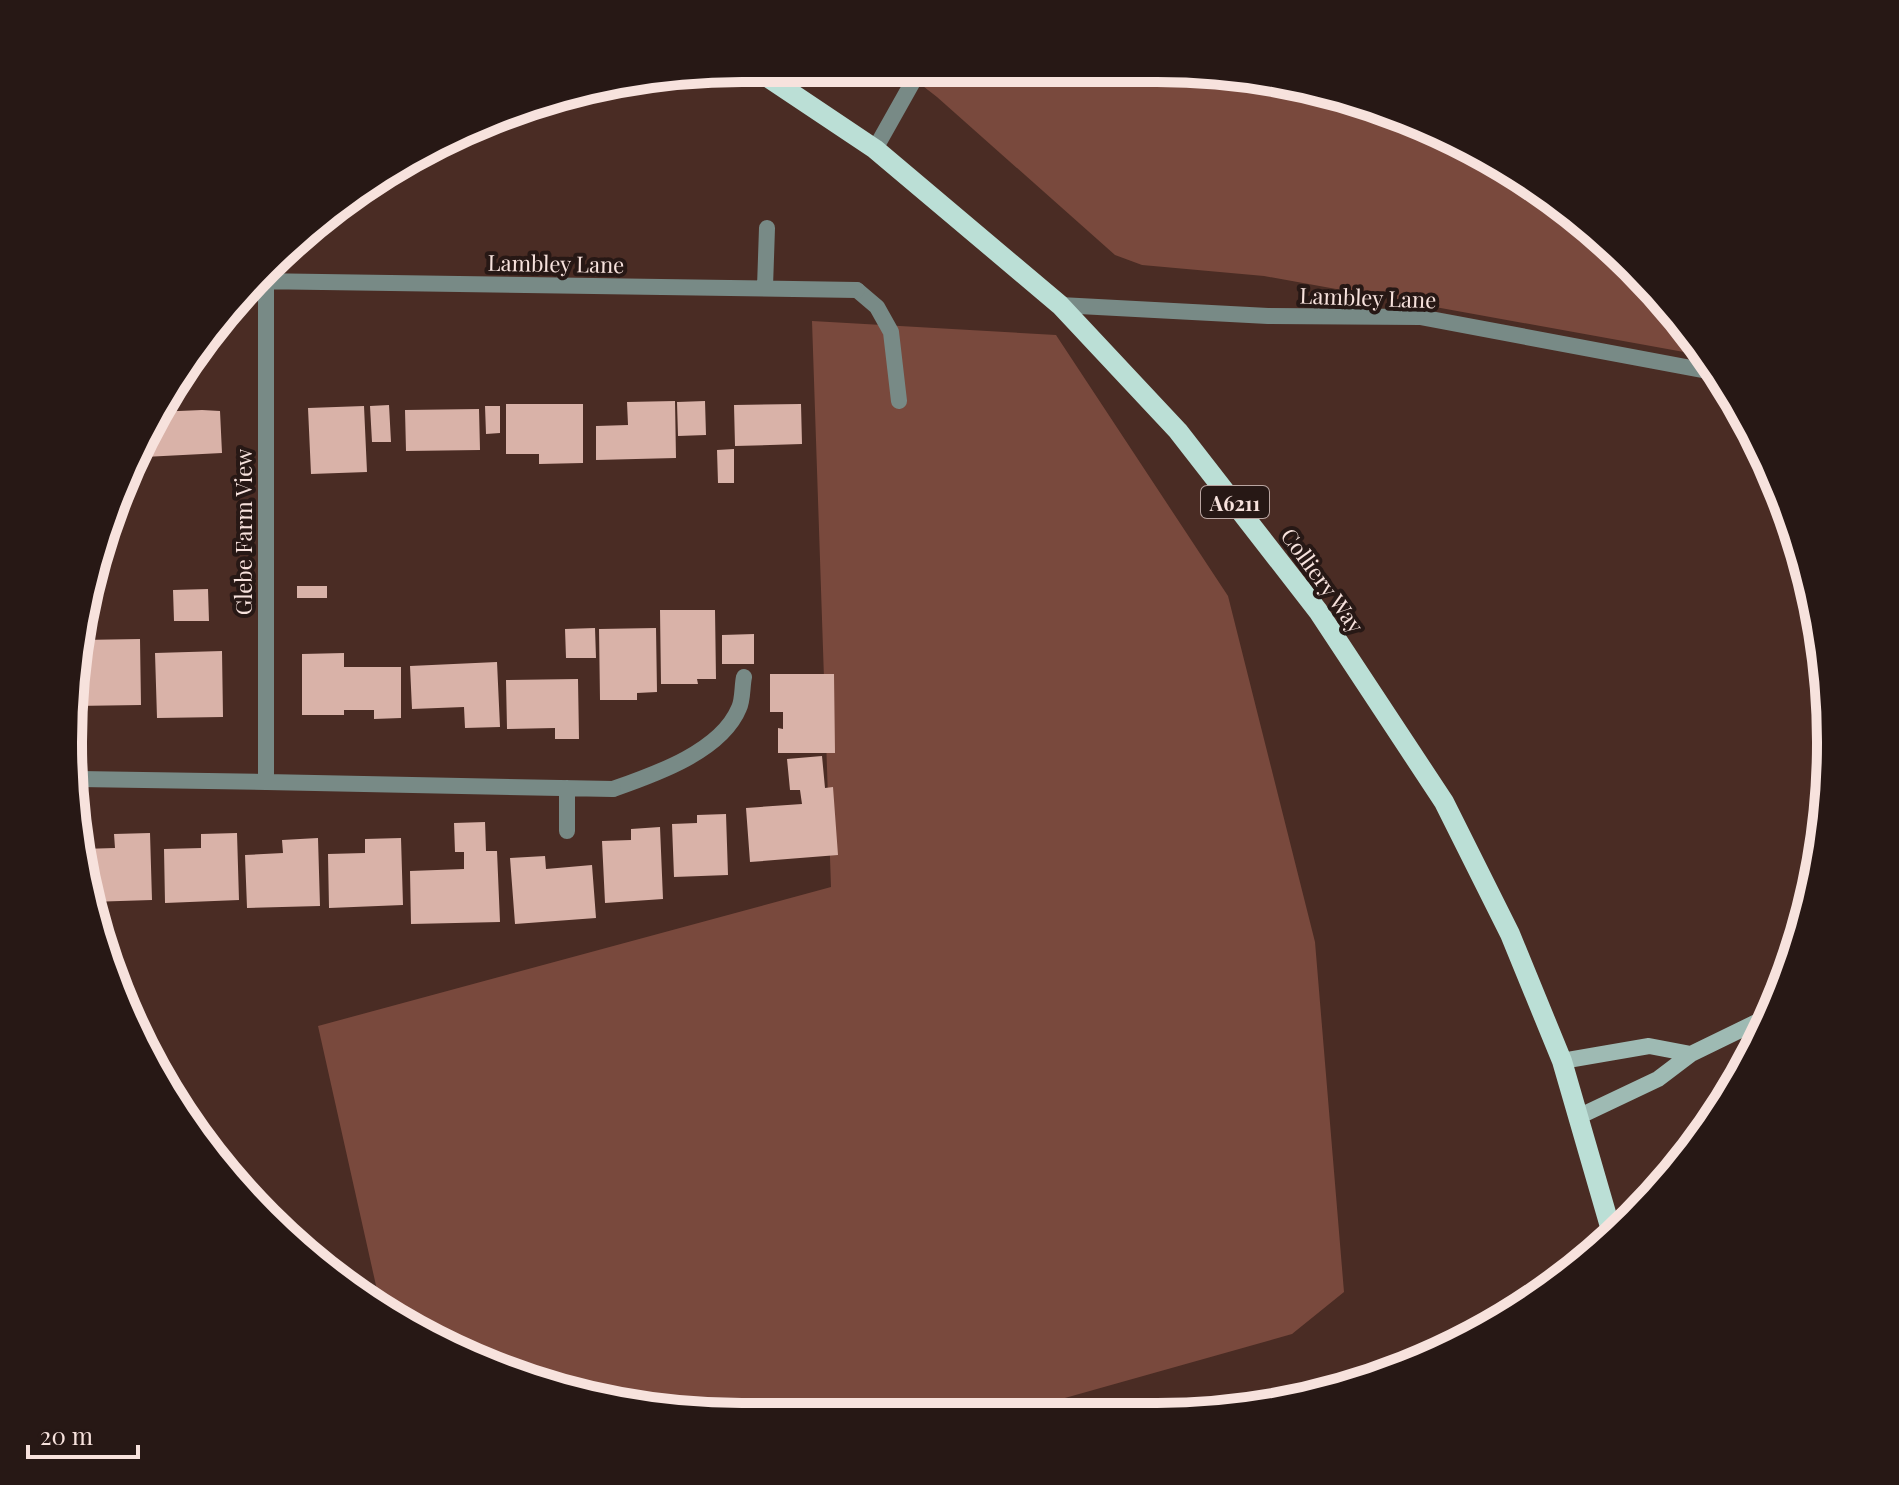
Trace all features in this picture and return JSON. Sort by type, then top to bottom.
[{"type":"main road","name":"Colliery Way","points":[[775,82],[875,149],[1060,305],[1178,431],[1318,611],[1444,802],[1510,934],[1562,1061],[1609,1223]]},
{"type":"street","points":[[875,149],[913,82]]},
{"type":"street","points":[[765,287],[767,228]]},
{"type":"street","name":"Lambley Lane","points":[[269,281],[857,290],[877,307],[891,332],[899,401]]},
{"type":"street","name":"Glebe Farm View","points":[[260,291],[266,782]]},
{"type":"street","name":"Lambley Lane","points":[[1060,305],[1268,316],[1420,317],[1702,370]]},
{"type":"street","points":[[83,779],[613,789],[655,774],[717,739],[739,708],[744,677]]},
{"type":"street","points":[[567,788],[567,831]]},
{"type":"street","points":[[1580,1116],[1658,1079],[1691,1054],[1754,1023]]},
{"type":"street","points":[[1562,1061],[1649,1046],[1691,1054]]},
{"type":"shaded area","points":[[918,82],[1200,83],[1285,95],[1369,117],[1409,132],[1487,170],[1559,218],[1624,275],[1690,353],[1264,276],[1142,265],[1115,255]]},
{"type":"shaded area","points":[[812,321],[1056,335],[1228,596],[1315,942],[1344,1292],[1292,1334],[1047,1403],[742,1403],[656,1397],[614,1390],[530,1368],[450,1335],[374,1291],[377,1290],[318,1026],[831,887]]},
{"type":"building","points":[[675,401],[676,458],[596,460],[596,426],[628,425],[627,402]]},
{"type":"building","points":[[705,401],[706,435],[678,436],[677,402]]},
{"type":"building","points":[[506,404],[583,404],[583,463],[539,464],[539,454],[506,454]]},
{"type":"building","points":[[801,404],[802,444],[735,446],[734,405]]},
{"type":"building","points":[[389,405],[391,442],[372,442],[370,406]]},
{"type":"building","points":[[364,406],[367,472],[311,474],[308,408]]},
{"type":"building","points":[[485,406],[500,406],[500,433],[486,434]]},
{"type":"building","points":[[479,409],[480,450],[406,451],[405,410]]},
{"type":"building","points":[[170,411],[220,411],[222,453],[147,457]]},
{"type":"building","points":[[734,449],[734,483],[718,483],[717,450]]},
{"type":"building","points":[[297,586],[327,586],[327,598],[297,598]]},
{"type":"building","points":[[208,589],[209,621],[174,621],[173,590]]},
{"type":"building","points":[[660,610],[715,610],[716,679],[697,679],[698,684],[661,684]]},
{"type":"building","points":[[595,628],[596,658],[566,658],[565,629]]},
{"type":"building","points":[[656,628],[657,692],[637,693],[637,700],[600,700],[599,629]]},
{"type":"building","points":[[754,634],[754,664],[722,664],[722,635]]},
{"type":"building","points":[[140,639],[141,705],[83,706],[91,640]]},
{"type":"building","points":[[222,651],[223,717],[157,718],[155,653]]},
{"type":"building","points":[[344,653],[344,667],[401,667],[401,718],[374,719],[374,710],[344,710],[344,715],[302,715],[302,654]]},
{"type":"building","points":[[497,662],[500,727],[465,728],[464,707],[412,709],[410,666]]},
{"type":"building","points":[[770,674],[834,674],[835,753],[778,753],[778,728],[783,729],[783,712],[770,712]]},
{"type":"building","points":[[578,679],[579,739],[555,739],[555,728],[507,729],[506,680]]},
{"type":"building","points":[[822,756],[825,788],[833,787],[838,855],[750,862],[746,808],[802,804],[800,790],[790,790],[787,759]]},
{"type":"building","points":[[726,814],[728,875],[674,877],[672,824],[697,823],[697,815]]},
{"type":"building","points":[[485,822],[486,851],[497,851],[500,922],[411,924],[410,871],[464,869],[464,852],[455,852],[454,823]]},
{"type":"building","points":[[660,827],[663,899],[605,903],[602,841],[631,840],[631,829]]},
{"type":"building","points":[[150,833],[152,900],[102,902],[91,849],[115,848],[114,834]]},
{"type":"building","points":[[237,833],[239,900],[165,903],[164,849],[201,848],[201,834]]},
{"type":"building","points":[[318,838],[320,906],[247,908],[245,855],[283,853],[282,840]]},
{"type":"building","points":[[401,838],[403,905],[329,908],[328,854],[365,853],[365,839]]},
{"type":"building","points":[[545,856],[546,869],[592,865],[596,918],[515,924],[510,858]]}]
